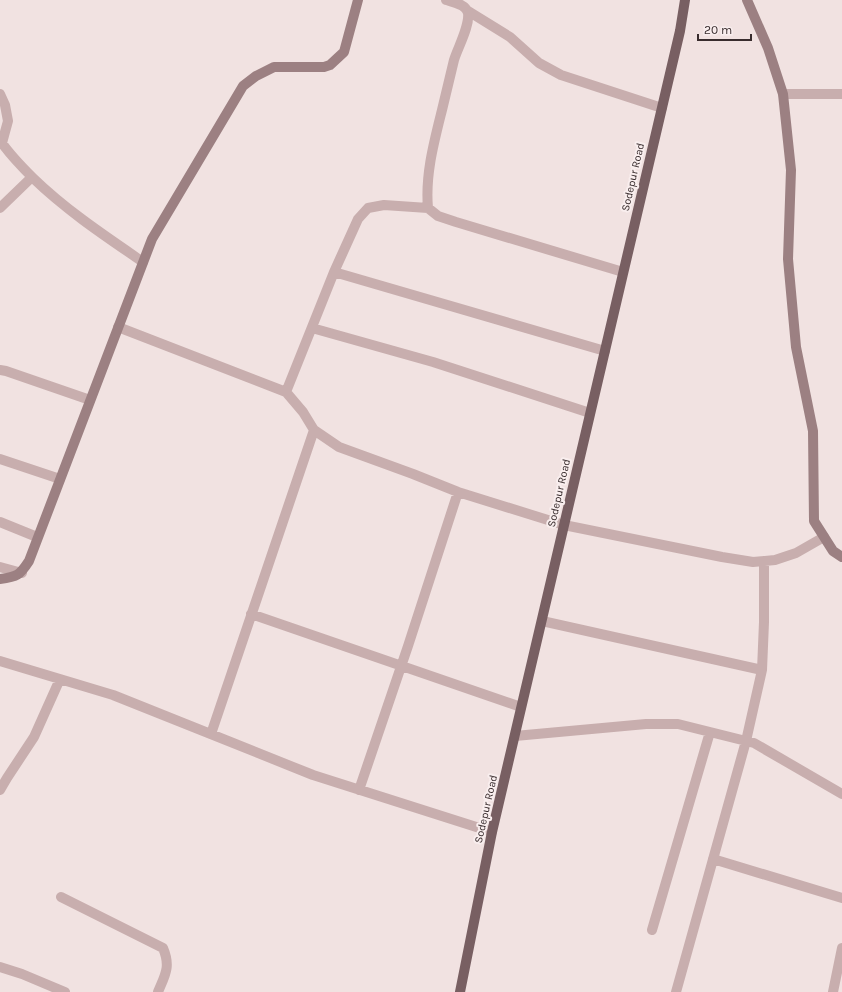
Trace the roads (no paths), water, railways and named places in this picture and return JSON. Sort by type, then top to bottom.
[{"type":"main road","name":"Sodepur Road","points":[[460,992],[492,832],[680,31],[685,0]]},
{"type":"street","points":[[0,579],[10,578],[22,573],[29,562],[37,537],[152,239],[243,86],[256,76],[274,67],[324,67],[330,65],[344,52],[358,0]]},
{"type":"street","points":[[446,0],[462,5],[468,11],[510,36],[539,63],[561,75],[662,108]]},
{"type":"street","points":[[747,0],[768,48],[783,94],[791,170],[788,259],[796,347],[812,431],[814,521],[832,551],[842,557]]},
{"type":"street","points":[[428,208],[427,194],[432,153],[454,60],[467,24],[468,11]]},
{"type":"street","points":[[0,94],[5,105],[8,121],[2,143],[11,156],[45,189],[86,223],[143,262]]},
{"type":"street","points":[[783,94],[842,94]]},
{"type":"street","points":[[0,208],[32,177]]},
{"type":"street","points":[[286,392],[334,272],[358,218],[368,208],[384,205],[428,208],[438,216],[456,222],[623,272]]},
{"type":"street","points":[[334,272],[605,351]]},
{"type":"street","points":[[118,327],[286,392],[303,412],[314,430],[339,447],[458,492],[564,526],[753,562],[775,560],[796,553],[824,538]]},
{"type":"street","points":[[312,328],[433,362],[590,413]]},
{"type":"street","points":[[0,370],[90,400]]},
{"type":"street","points":[[211,734],[314,430]]},
{"type":"street","points":[[0,459],[60,479]]},
{"type":"street","points":[[359,790],[458,492]]},
{"type":"street","points":[[0,522],[37,537]]},
{"type":"street","points":[[676,992],[746,741],[762,670],[764,561]]},
{"type":"street","points":[[0,567],[22,573]]},
{"type":"street","points":[[251,614],[521,708]]},
{"type":"street","points":[[542,621],[762,670]]},
{"type":"street","points":[[0,661],[113,695],[314,775],[492,832]]},
{"type":"street","points":[[0,789],[34,738],[60,679]]},
{"type":"street","points":[[515,736],[646,724],[678,724],[754,744],[842,794]]},
{"type":"street","points":[[652,930],[710,732]]},
{"type":"street","points":[[713,859],[842,898]]},
{"type":"street","points":[[61,897],[163,948],[168,958],[166,971],[158,992]]},
{"type":"street","points":[[833,992],[842,948]]},
{"type":"street","points":[[0,966],[66,992]]}]
